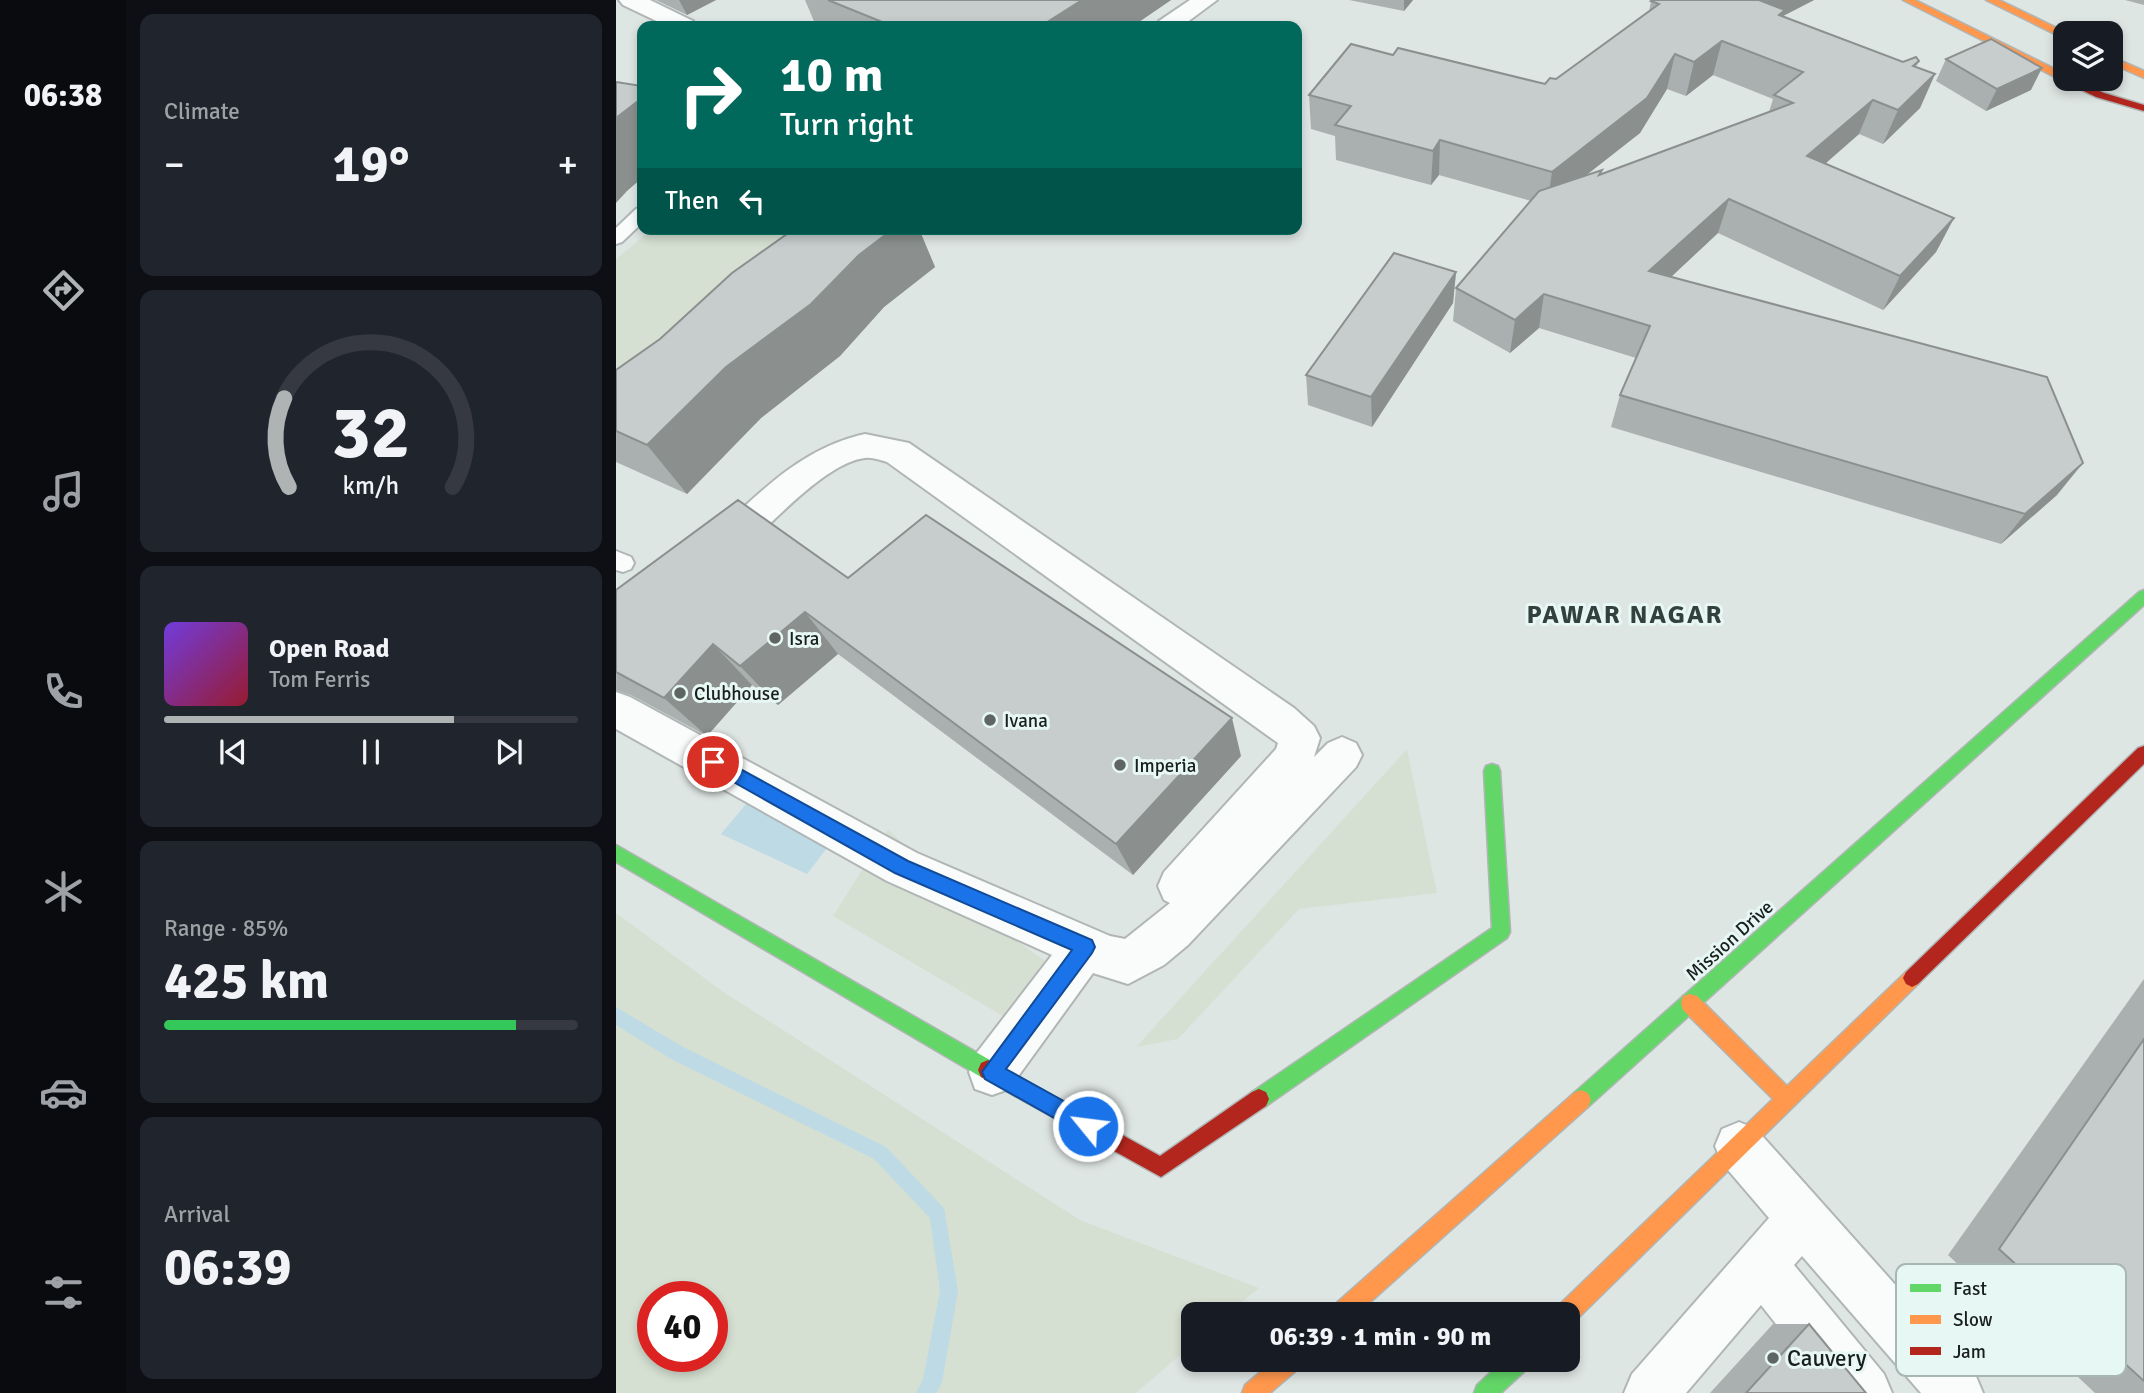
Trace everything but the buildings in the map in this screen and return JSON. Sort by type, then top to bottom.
[{"type":"street","points":[[631,0],[675,21]]},
{"type":"street","points":[[1174,21],[1205,0]]},
{"type":"street","points":[[1908,0],[2053,72]]},
{"type":"street","points":[[1986,6],[2053,31]]},
{"type":"street","points":[[1986,6],[2053,49]]},
{"type":"street","points":[[2123,65],[2144,75]]},
{"type":"street","points":[[2123,84],[2144,95]]},
{"type":"street","points":[[2092,91],[2144,108]]},
{"type":"street","points":[[698,571],[825,458],[867,445],[897,452],[1280,720],[1300,738],[1293,759],[1179,886]]},
{"type":"street","name":"Mission Drive","points":[[1354,1302],[2144,596]]},
{"type":"street","points":[[616,709],[902,867],[1108,957],[1128,962],[1148,950],[1216,887],[1342,755]]},
{"type":"street","points":[[1578,1302],[2144,753]]},
{"type":"street","points":[[616,853],[1161,1167],[1501,932],[1492,771]]},
{"type":"street","points":[[992,1072],[1086,947]]},
{"type":"street","points":[[1690,1003],[1787,1099]]},
{"type":"street","points":[[1740,1146],[1896,1325]]},
{"type":"street","points":[[1651,1393],[1802,1218]]},
{"type":"street","points":[[1762,1266],[1866,1393]]},
{"type":"street","points":[[1253,1393],[1277,1372]]},
{"type":"street","points":[[1485,1393],[1507,1372]]},
{"type":"street","points":[[1941,1376],[1956,1393]]},
{"type":"lane","points":[[616,238],[637,218]]},
{"type":"green space","points":[[645,235],[810,235],[616,400],[616,259]]},
{"type":"green space","points":[[1407,749],[1437,893],[1299,909],[1178,1039],[1136,1047]]},
{"type":"green space","points":[[888,829],[955,897],[1048,963],[1013,1022],[833,916]]},
{"type":"green space","points":[[616,913],[722,991],[1080,1220],[1259,1288],[1242,1302],[1181,1302],[1181,1354],[1136,1393],[616,1393]]},
{"type":"water","points":[[766,780],[850,818],[807,874],[721,834]]},
{"type":"waterway","points":[[616,1015],[677,1053],[880,1153],[938,1214],[949,1291],[932,1382],[926,1393]]},
{"type":"traffic: fast","points":[[1581,1100],[2144,596]]},
{"type":"traffic: fast","points":[[1259,1099],[1501,932],[1492,771]]},
{"type":"traffic: fast","points":[[616,853],[988,1070]]},
{"type":"traffic: fast","points":[[1485,1393],[1507,1372]]},
{"type":"traffic: slow","points":[[1908,0],[2053,72]]},
{"type":"traffic: slow","points":[[1991,0],[2053,30]]},
{"type":"traffic: slow","points":[[2123,65],[2144,75]]},
{"type":"traffic: slow","points":[[1578,1302],[1912,978]]},
{"type":"traffic: slow","points":[[1690,1003],[1787,1099]]},
{"type":"traffic: slow","points":[[1354,1302],[1581,1100]]},
{"type":"traffic: slow","points":[[1253,1393],[1277,1372]]},
{"type":"traffic: jam","points":[[2092,91],[2144,108]]},
{"type":"traffic: jam","points":[[1912,978],[2144,753]]},
{"type":"traffic: jam","points":[[988,1070],[1161,1167],[1259,1099]]},
{"type":"place","name":"Isra","points":[[775,638]]},
{"type":"place","name":"Clubhouse","points":[[680,693]]},
{"type":"place","name":"Ivana","points":[[990,720]]},
{"type":"place","name":"Imperia","points":[[1120,765]]},
{"type":"place","name":"Cauvery","points":[[1773,1358]]},
{"type":"district","name":"PAWAR NAGAR","points":[[1625,614]]},
{"type":"route","points":[[713,762],[902,867],[1086,947],[992,1072],[1088,1126]]}]
